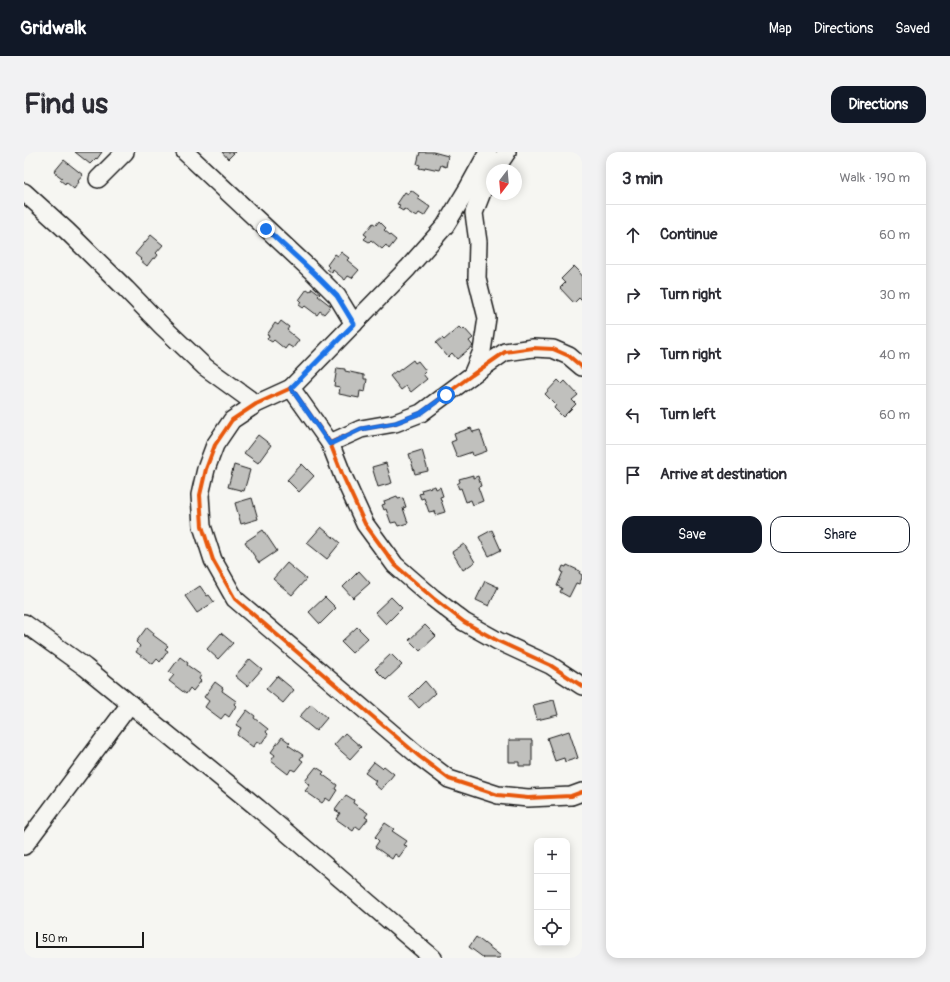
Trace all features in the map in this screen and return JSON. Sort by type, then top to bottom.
[{"type":"street","points":[[98,179],[125,152]]},
{"type":"street","points":[[185,152],[337,296],[354,324]]},
{"type":"street","points":[[488,152],[445,226],[408,268],[291,388],[256,404],[232,420],[215,445],[206,469],[200,494],[202,526],[213,560],[235,599],[420,757],[449,779],[498,795],[528,798],[571,796],[582,792]]},
{"type":"street","points":[[499,164],[507,152]]},
{"type":"street","points":[[472,375],[482,351],[487,318],[477,278],[478,242],[474,213],[486,182]]},
{"type":"street","points":[[24,192],[72,236],[205,367],[256,404]]},
{"type":"street","points":[[330,444],[361,429],[395,423],[421,413],[505,352],[533,348],[553,349],[569,356],[582,367]]},
{"type":"street","points":[[291,388],[330,444],[365,524],[395,565],[464,622],[498,641],[550,665],[582,686]]},
{"type":"street","points":[[24,623],[85,667],[258,808],[432,958]]},
{"type":"street","points":[[24,846],[130,704]]},
{"type":"building","points":[[75,152],[102,152],[97,159],[96,158],[90,164]]},
{"type":"building","points":[[222,152],[235,152],[228,159]]},
{"type":"building","points":[[420,152],[433,152],[448,156],[446,167],[441,165],[439,170],[425,167],[424,169],[419,168],[420,165],[417,164]]},
{"type":"building","points":[[64,160],[83,175],[74,189],[66,182],[65,184],[60,180],[62,178],[54,172]]},
{"type":"building","points":[[411,190],[419,196],[417,198],[430,207],[424,216],[419,213],[416,217],[404,209],[403,211],[398,208],[400,205],[397,204],[405,192],[408,194]]},
{"type":"building","points":[[379,221],[386,228],[384,230],[396,240],[389,249],[386,245],[382,249],[371,240],[369,242],[364,239],[367,236],[364,234],[373,223],[376,225]]},
{"type":"building","points":[[151,235],[163,245],[156,253],[158,255],[155,259],[153,258],[147,266],[135,254]]},
{"type":"building","points":[[341,252],[349,258],[347,260],[359,270],[352,278],[348,276],[345,280],[333,270],[332,273],[327,269],[329,267],[327,265],[335,254],[338,256]]},
{"type":"building","points":[[574,266],[580,272],[579,273],[582,277],[582,301],[579,298],[574,303],[560,288],[565,283],[561,279]]},
{"type":"building","points":[[312,288],[320,294],[318,296],[331,306],[324,314],[320,311],[317,315],[305,306],[303,308],[299,305],[301,302],[299,300],[307,289],[310,291]]},
{"type":"building","points":[[281,321],[289,327],[287,330],[299,340],[293,348],[288,345],[285,349],[274,340],[272,342],[267,339],[269,336],[267,335],[275,323],[278,325]]},
{"type":"building","points":[[459,327],[462,330],[464,328],[473,338],[469,341],[473,346],[457,359],[452,353],[448,357],[436,343],[442,338],[444,340]]},
{"type":"building","points":[[413,360],[415,363],[418,361],[426,371],[423,374],[427,379],[411,392],[406,386],[401,390],[390,376]]},
{"type":"building","points":[[337,368],[364,375],[364,379],[367,379],[365,392],[360,391],[359,398],[339,394],[340,387],[334,386]]},
{"type":"building","points":[[558,380],[562,384],[565,381],[578,395],[572,400],[576,404],[563,417],[554,408],[556,405],[545,394]]},
{"type":"building","points":[[471,428],[473,432],[480,430],[487,451],[473,456],[472,452],[457,457],[451,442],[456,440],[454,434]]},
{"type":"building","points":[[258,435],[271,445],[258,463],[244,453]]},
{"type":"building","points":[[422,450],[428,471],[415,474],[409,454]]},
{"type":"building","points":[[386,463],[392,483],[378,487],[372,467]]},
{"type":"building","points":[[302,464],[314,476],[299,492],[287,480]]},
{"type":"building","points":[[234,465],[250,470],[244,491],[228,487]]},
{"type":"building","points":[[473,475],[473,478],[478,476],[481,486],[478,487],[483,501],[473,505],[471,500],[466,502],[461,488],[459,489],[457,484],[460,482],[459,479]]},
{"type":"building","points":[[435,486],[436,489],[440,487],[443,496],[440,497],[445,512],[435,515],[434,511],[429,512],[424,498],[421,499],[419,494],[422,493],[421,490]]},
{"type":"building","points":[[397,496],[398,499],[403,498],[406,507],[403,508],[408,523],[398,526],[396,522],[391,523],[386,509],[384,510],[382,505],[385,504],[384,501]]},
{"type":"building","points":[[252,498],[258,519],[241,524],[235,503]]},
{"type":"building","points":[[321,527],[340,543],[327,559],[307,543]]},
{"type":"building","points":[[263,530],[277,551],[259,563],[245,542]]},
{"type":"building","points":[[492,530],[501,550],[489,556],[479,537]]},
{"type":"building","points":[[464,544],[475,562],[463,570],[452,552]]},
{"type":"building","points":[[287,563],[306,579],[292,595],[273,579]]},
{"type":"building","points":[[567,565],[580,571],[579,573],[582,575],[579,584],[576,583],[569,597],[560,592],[562,588],[557,586],[563,572],[561,571],[563,566],[566,567]]},
{"type":"building","points":[[359,571],[370,583],[353,598],[343,587]]},
{"type":"building","points":[[485,581],[498,587],[489,606],[476,600]]},
{"type":"building","points":[[200,586],[207,596],[209,595],[214,602],[197,613],[185,596]]},
{"type":"building","points":[[325,597],[336,608],[320,624],[309,612]]},
{"type":"building","points":[[391,597],[402,608],[386,624],[375,612]]},
{"type":"building","points":[[425,625],[436,636],[420,651],[409,640]]},
{"type":"building","points":[[147,627],[154,633],[153,635],[168,646],[165,649],[168,651],[160,662],[157,659],[153,664],[136,652],[140,646],[136,642]]},
{"type":"building","points":[[357,627],[368,638],[352,653],[341,642]]},
{"type":"building","points":[[221,633],[233,643],[218,659],[207,649]]},
{"type":"building","points":[[391,654],[402,665],[386,680],[375,669]]},
{"type":"building","points":[[180,657],[188,663],[187,665],[201,675],[199,679],[201,681],[193,691],[190,688],[186,694],[169,681],[174,675],[169,672]]},
{"type":"building","points":[[250,659],[262,669],[247,686],[235,676]]},
{"type":"building","points":[[277,676],[294,690],[283,703],[266,689]]},
{"type":"building","points":[[425,681],[435,693],[419,708],[409,697]]},
{"type":"building","points":[[215,682],[223,688],[222,691],[236,701],[234,704],[236,706],[229,717],[225,714],[221,719],[205,707],[209,701],[204,697]]},
{"type":"building","points":[[554,700],[558,715],[537,720],[533,705]]},
{"type":"building","points":[[311,704],[327,718],[316,731],[299,717]]},
{"type":"building","points":[[247,710],[255,716],[254,718],[268,729],[266,732],[268,734],[261,744],[257,742],[253,747],[237,735],[241,728],[236,725]]},
{"type":"building","points":[[569,731],[578,758],[565,762],[564,758],[555,761],[547,738]]},
{"type":"building","points":[[345,733],[361,747],[350,759],[334,745]]},
{"type":"building","points":[[282,737],[290,743],[288,745],[303,755],[300,759],[303,761],[295,771],[291,769],[288,774],[271,761],[275,755],[271,752]]},
{"type":"building","points":[[509,740],[532,740],[532,766],[519,766],[519,762],[509,762]]},
{"type":"building","points":[[374,762],[382,768],[384,766],[394,774],[381,790],[374,784],[376,781],[365,773]]},
{"type":"building","points":[[316,767],[324,772],[322,774],[337,785],[335,789],[337,790],[330,801],[326,798],[322,803],[305,791],[310,785],[305,781]]},
{"type":"building","points":[[346,795],[354,800],[353,803],[368,813],[365,817],[368,819],[360,829],[356,826],[353,831],[336,819],[340,813],[335,810]]},
{"type":"building","points":[[385,823],[394,829],[392,831],[407,841],[404,845],[407,846],[399,857],[395,854],[392,859],[375,847],[379,841],[375,837]]},
{"type":"building","points":[[476,937],[501,956],[499,958],[484,958],[469,947]]},
{"type":"cycle path","points":[[582,367],[569,356],[553,349],[533,348],[505,352],[421,413],[395,423],[361,429],[330,443],[365,524],[395,565],[433,598],[464,622],[498,641],[550,665],[582,686]]},
{"type":"cycle path","points":[[330,443],[291,388],[256,404],[232,420],[215,445],[206,469],[200,495],[202,526],[213,560],[235,599],[420,757],[449,779],[498,795],[528,798],[571,796],[582,792]]},
{"type":"route","points":[[266,229],[337,296],[354,324],[291,388],[330,444],[361,429],[395,423],[421,413],[446,395]]}]
